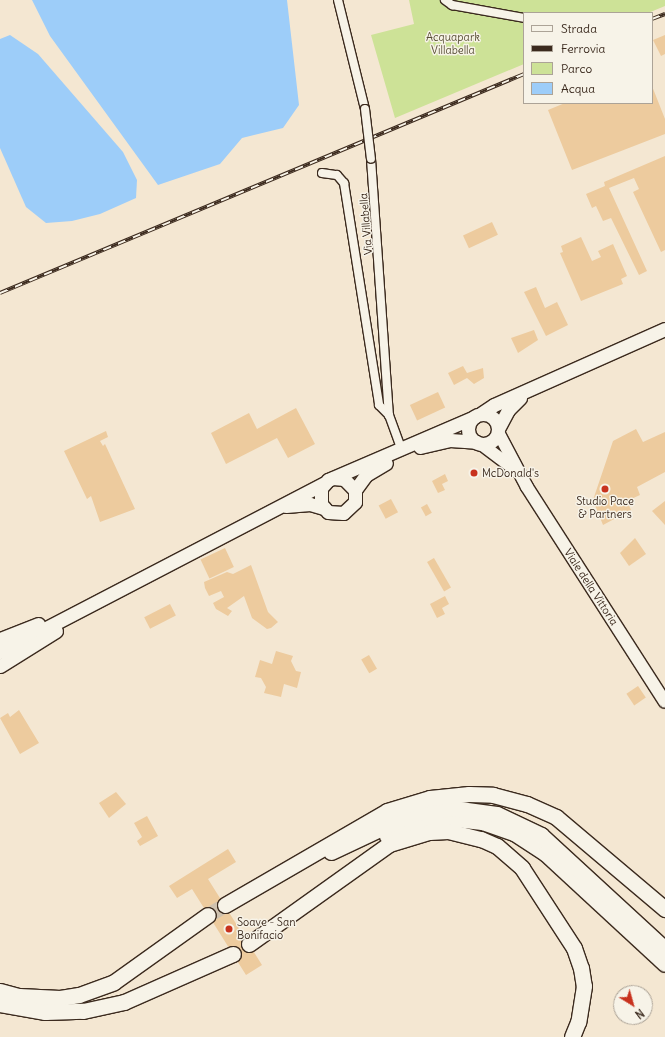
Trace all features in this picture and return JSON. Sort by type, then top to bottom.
[{"type":"highway","points":[[225,905],[387,811],[430,798],[469,794],[493,795],[527,804],[556,817],[665,909]]},
{"type":"highway","points":[[252,888],[398,819],[434,809],[479,810],[508,817],[541,835],[665,949]]},
{"type":"highway","points":[[572,1037],[579,1016],[584,986],[582,968],[574,948],[522,868],[497,846],[481,839],[448,831],[429,832],[389,844],[251,942],[340,869],[391,834],[431,821],[456,819],[500,827],[531,842],[665,964]]},
{"type":"highway","points":[[0,991],[26,996],[79,995],[114,982],[208,915]]},
{"type":"highway","points":[[0,1004],[46,1012],[83,1011],[124,1002],[233,954]]},
{"type":"main road","points":[[0,652],[329,481],[478,415],[494,405],[524,394],[665,329]]},
{"type":"main road","points":[[280,507],[310,504],[324,508],[333,514],[348,511],[355,502],[355,490],[378,466],[427,444],[450,440],[478,443],[494,440],[508,410],[524,394]]},
{"type":"main road","points":[[478,415],[492,416],[498,430]]},
{"type":"main road","points":[[478,415],[468,432],[478,443]]},
{"type":"main road","points":[[329,481],[344,479],[355,490]]},
{"type":"main road","points":[[324,508],[319,498],[329,481]]},
{"type":"main road","points":[[0,639],[92,603]]},
{"type":"main road","points":[[0,666],[67,624],[92,603]]},
{"type":"street","name":"Via Villabella","points":[[338,0],[365,109],[371,160],[389,415],[401,448]]},
{"type":"street","points":[[445,0],[452,5],[523,18]]},
{"type":"street","points":[[322,174],[336,175],[344,183],[379,405],[389,415]]},
{"type":"street","name":"Viale della Vittoria","points":[[498,430],[517,471],[665,702]]},
{"type":"street","name":"Viale della Vittoria","points":[[478,443],[517,471]]},
{"type":"green space","name":"Acquapark Villabella","points":[[409,0],[665,0],[665,6],[650,12],[523,12],[523,64],[395,118],[371,35],[414,24]]},
{"type":"water","points":[[32,0],[287,0],[299,105],[283,128],[242,138],[220,164],[158,185],[50,36]]},
{"type":"water","points":[[10,35],[38,54],[123,152],[137,180],[136,198],[100,214],[72,221],[46,223],[26,207],[0,148],[0,39]]},
{"type":"building","points":[[665,35],[665,54],[661,56],[653,40]]},
{"type":"building","points":[[653,89],[665,119],[665,134],[572,170],[548,110],[563,104],[653,104]]},
{"type":"building","points":[[665,156],[665,250],[661,252],[633,192],[639,189],[634,178],[609,188],[647,271],[639,275],[611,218],[603,221],[596,206],[592,208],[586,194],[605,186],[604,182]]},
{"type":"building","points":[[492,222],[498,235],[469,248],[463,236]]},
{"type":"building","points":[[581,237],[592,261],[601,257],[598,251],[613,244],[627,276],[621,279],[623,284],[581,301],[560,253],[563,252],[561,246]]},
{"type":"building","points":[[536,287],[545,308],[557,302],[568,325],[546,336],[524,292]]},
{"type":"building","points":[[534,330],[538,340],[518,353],[511,338]]},
{"type":"building","points":[[463,366],[467,373],[483,368],[484,378],[474,384],[467,378],[454,385],[448,373]]},
{"type":"building","points":[[438,392],[445,407],[417,421],[410,405]]},
{"type":"building","points":[[296,408],[315,444],[288,458],[277,438],[226,464],[211,433],[249,413],[257,429]]},
{"type":"building","points":[[636,429],[643,442],[665,432],[665,472],[637,487],[640,495],[627,501],[631,510],[603,525],[593,500],[613,441]]},
{"type":"building","points":[[106,431],[108,437],[100,441],[103,446],[105,444],[135,509],[100,522],[91,496],[87,499],[64,451]]},
{"type":"building","points":[[445,474],[448,481],[442,484],[445,490],[438,493],[432,481]]},
{"type":"building","points":[[391,499],[398,512],[386,519],[379,506]]},
{"type":"building","points":[[665,501],[665,525],[652,511]]},
{"type":"building","points":[[427,504],[432,513],[426,516],[421,507]]},
{"type":"building","points":[[635,538],[646,554],[629,566],[620,553]]},
{"type":"building","points":[[225,548],[234,567],[209,578],[201,559]]},
{"type":"building","points":[[434,558],[451,587],[444,591],[427,562]]},
{"type":"building","points":[[251,565],[268,612],[278,622],[271,628],[267,629],[252,618],[244,596],[227,608],[232,611],[228,616],[216,609],[213,603],[224,597],[221,591],[209,596],[205,588],[204,582],[227,572],[233,574]]},
{"type":"building","points":[[445,596],[449,604],[442,608],[445,614],[437,618],[430,604]]},
{"type":"building","points":[[170,604],[176,616],[150,629],[144,617]]},
{"type":"building","points":[[276,651],[293,656],[291,661],[296,671],[301,672],[297,688],[284,684],[281,697],[264,693],[266,687],[261,678],[255,677],[260,660],[272,664]]},
{"type":"building","points":[[369,655],[377,669],[369,673],[361,660]]},
{"type":"building","points":[[638,686],[646,698],[634,705],[626,694]]},
{"type":"building","points":[[19,710],[39,743],[20,754],[0,718],[8,713],[10,717]]},
{"type":"building","points":[[116,792],[126,804],[109,818],[99,803]]},
{"type":"building","points":[[147,816],[158,836],[140,846],[137,841],[142,837],[134,823]]},
{"type":"building","name":"Soave - San Bonifacio","points":[[228,849],[236,862],[208,879],[262,965],[246,975],[192,889],[177,898],[169,886]]},
{"type":"tunnel","points":[[208,915],[225,905]]},
{"type":"railway","points":[[653,19],[665,14]]},
{"type":"railway","points":[[0,293],[523,74]]},
{"type":"place","name":"McDonald's","points":[[474,473]]},
{"type":"place","name":"Studio Pace & Partners","points":[[605,489]]},
{"type":"place","name":"Soave - San Bonifacio","points":[[229,929]]}]
